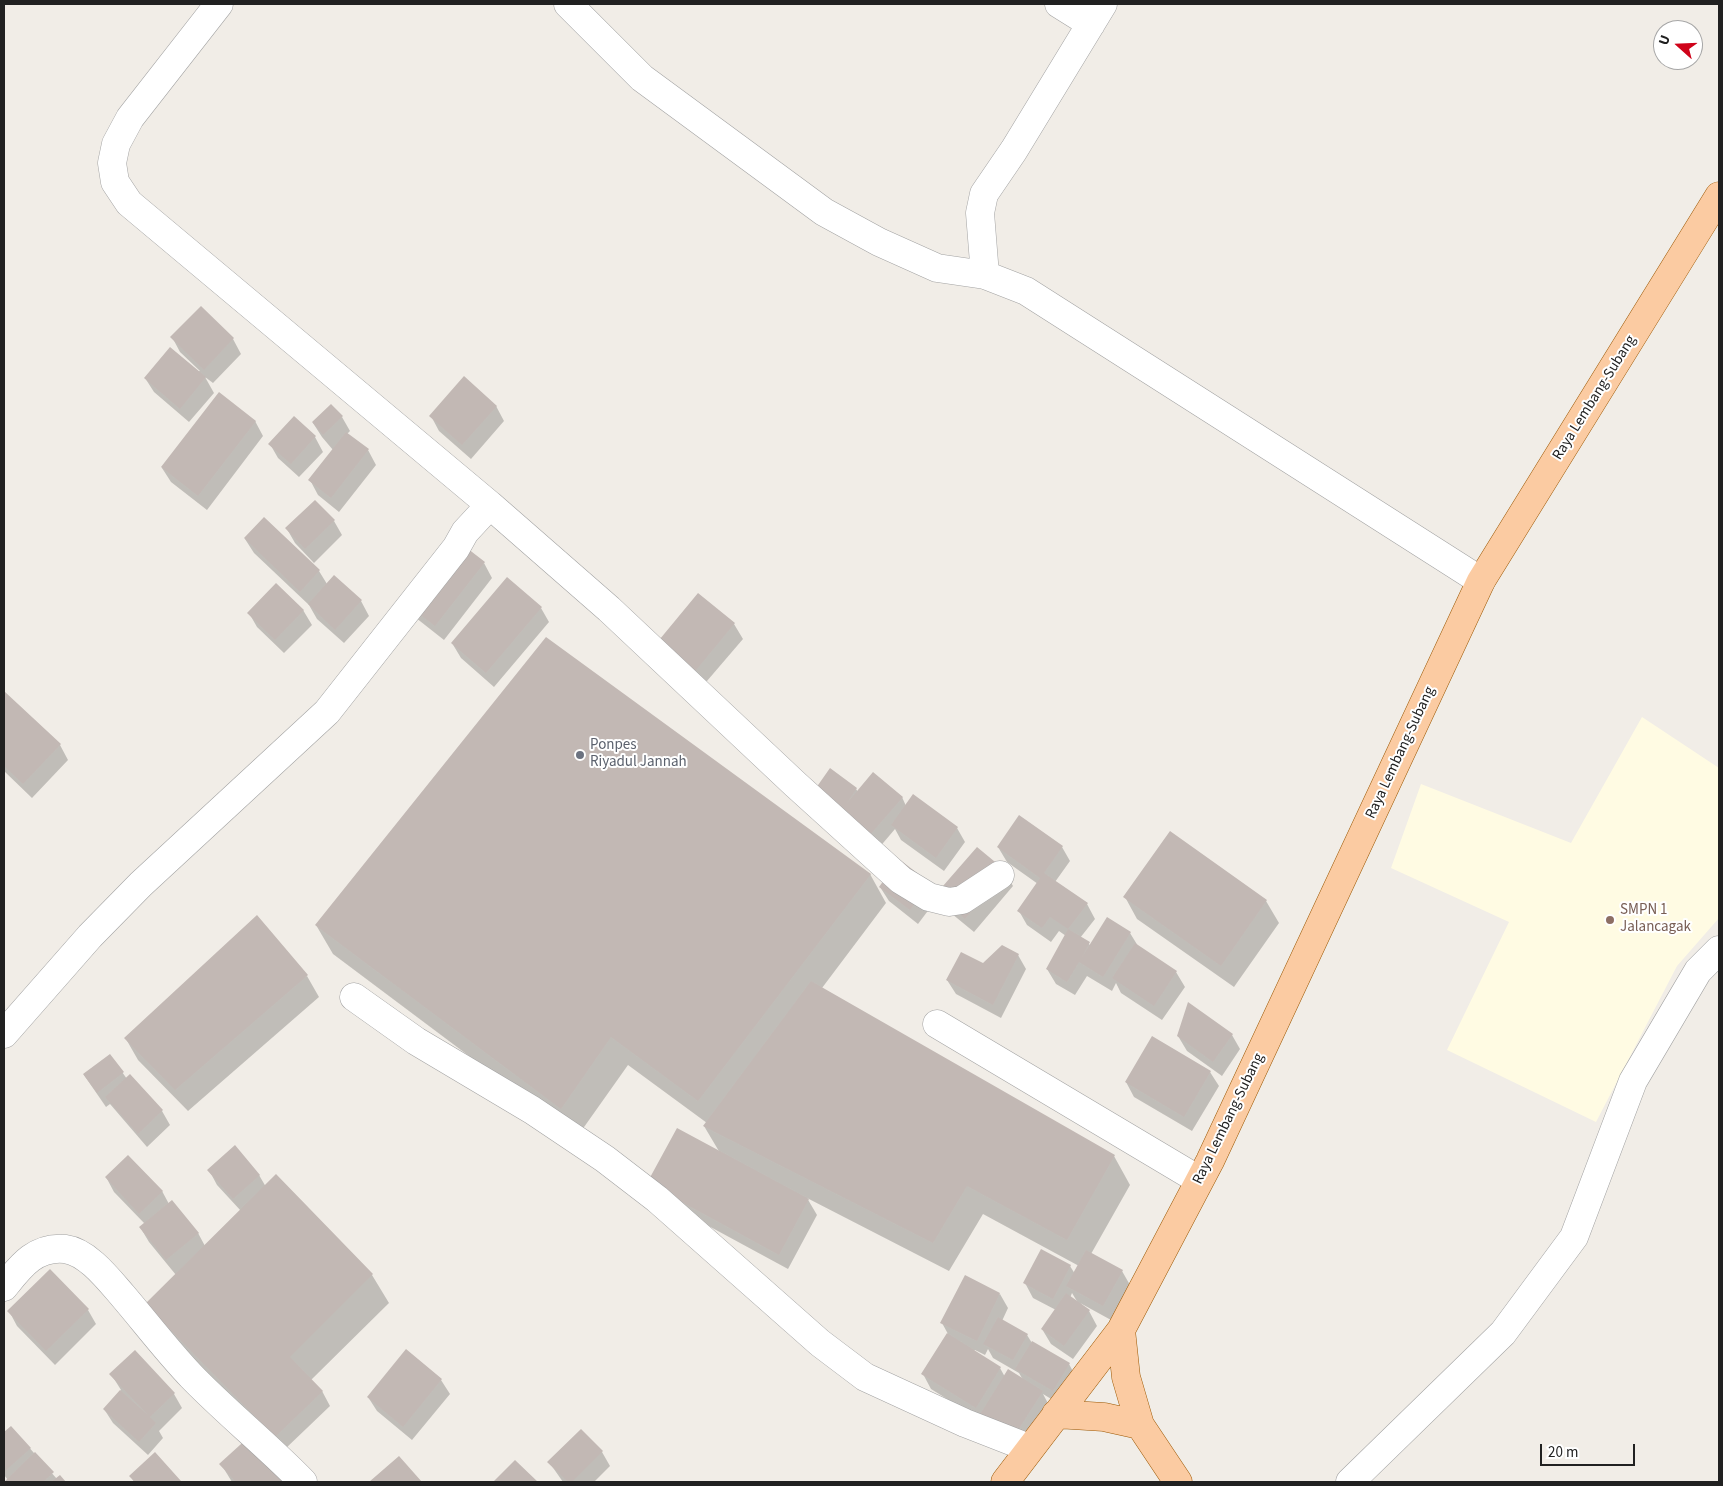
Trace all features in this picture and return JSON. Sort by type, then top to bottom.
[{"type":"main road","name":"Raya Lembang-Subang","points":[[1005,1482],[1029,1448],[1121,1330],[1199,1180],[1481,581],[1719,196]]},
{"type":"main road","points":[[1121,1330],[1126,1377],[1140,1425],[1178,1482]]},
{"type":"main road","points":[[1056,1414],[1104,1416],[1140,1425]]},
{"type":"street","points":[[219,4],[130,118],[116,144],[112,163],[115,182],[129,203],[490,505],[609,609],[795,784],[901,880],[929,897],[948,902],[962,900],[1000,875]]},
{"type":"street","points":[[568,4],[642,78],[824,212],[879,242],[937,268],[985,275],[1026,291],[1481,581]]},
{"type":"street","points":[[985,275],[980,213],[984,194],[1019,142],[1097,14],[1059,4]]},
{"type":"street","points":[[4,1034],[90,936],[141,884],[327,712],[456,548],[465,532],[490,505]]},
{"type":"street","points":[[1350,1482],[1503,1333],[1574,1237],[1633,1081],[1698,971],[1719,950]]},
{"type":"street","points":[[354,997],[416,1041],[532,1110],[606,1159],[658,1199],[820,1343],[865,1377],[965,1423],[1029,1448]]},
{"type":"street","points":[[937,1024],[1199,1180]]},
{"type":"street","points":[[4,1287],[25,1262],[37,1253],[46,1250],[66,1249],[88,1260],[111,1283],[191,1376],[303,1482]]},
{"type":"shaded area","name":"SMPN 1 Jalancagak","points":[[1642,717],[1719,768],[1719,918],[1677,966],[1596,1122],[1447,1050],[1509,922],[1391,868],[1421,784],[1571,843]]},
{"type":"building","points":[[201,306],[234,338],[204,370],[170,337]]},
{"type":"building","points":[[170,347],[206,377],[180,409],[144,378]]},
{"type":"building","points":[[464,376],[497,406],[462,445],[429,416]]},
{"type":"building","points":[[219,392],[256,421],[198,496],[161,467]]},
{"type":"building","points":[[331,404],[343,416],[323,435],[312,422]]},
{"type":"building","points":[[294,416],[316,436],[291,464],[268,444]]},
{"type":"building","points":[[346,432],[369,449],[331,498],[308,480]]},
{"type":"building","points":[[315,500],[335,520],[305,549],[285,528]]},
{"type":"building","points":[[264,517],[320,570],[300,592],[244,538]]},
{"type":"building","points":[[450,535],[485,562],[435,626],[401,600]]},
{"type":"building","points":[[334,575],[362,600],[335,630],[308,604]]},
{"type":"building","points":[[507,577],[542,607],[486,673],[451,643]]},
{"type":"building","points":[[276,583],[304,610],[275,640],[247,613]]},
{"type":"building","points":[[698,593],[735,623],[692,675],[655,645]]},
{"type":"building","name":"Ponpes Riyadul Jannah","points":[[546,637],[871,874],[698,1101],[611,1037],[561,1109],[315,925]]},
{"type":"building","points":[[4,691],[61,744],[23,784],[4,766]]},
{"type":"building","points":[[830,768],[857,788],[847,803],[873,772],[903,797],[869,836],[840,811],[842,808],[816,788]]},
{"type":"building","points":[[913,794],[958,827],[936,858],[891,825]]},
{"type":"building","points":[[1019,815],[1063,846],[1044,873],[1088,903],[1068,929],[1050,917],[1042,928],[1017,911],[1040,878],[997,847]]},
{"type":"building","points":[[1170,831],[1267,900],[1221,966],[1123,897]]},
{"type":"building","points":[[977,847],[1006,871],[965,919],[936,894]]},
{"type":"building","points":[[899,859],[930,883],[910,910],[879,887]]},
{"type":"building","points":[[257,915],[308,975],[175,1090],[124,1038]]},
{"type":"building","points":[[1107,917],[1131,932],[1103,977],[1079,962],[1067,982],[1046,969],[1068,929],[1090,942],[1082,957]]},
{"type":"building","points":[[1135,943],[1177,971],[1154,1006],[1112,978]]},
{"type":"building","points":[[1002,945],[1019,954],[993,1005],[946,980],[961,952],[983,963]]},
{"type":"building","points":[[811,981],[1115,1155],[1067,1240],[967,1186],[933,1243],[703,1126]]},
{"type":"building","points":[[1188,1002],[1233,1034],[1213,1062],[1177,1036]]},
{"type":"building","points":[[1152,1036],[1211,1071],[1184,1117],[1125,1082]]},
{"type":"building","points":[[110,1054],[124,1072],[97,1093],[83,1074]]},
{"type":"building","points":[[130,1074],[163,1110],[138,1134],[105,1097]]},
{"type":"building","points":[[677,1128],[809,1199],[779,1255],[647,1183]]},
{"type":"building","points":[[235,1145],[260,1175],[233,1199],[207,1170]]},
{"type":"building","points":[[128,1155],[163,1191],[139,1214],[105,1177]]},
{"type":"building","points":[[276,1174],[373,1274],[290,1357],[323,1391],[275,1437],[145,1304]]},
{"type":"building","points":[[172,1200],[199,1233],[166,1260],[139,1227]]},
{"type":"building","points":[[1041,1249],[1071,1265],[1053,1299],[1023,1283]]},
{"type":"building","points":[[1086,1250],[1123,1270],[1103,1306],[1066,1286]]},
{"type":"building","points":[[50,1269],[89,1309],[46,1351],[7,1311]]},
{"type":"building","points":[[965,1275],[1000,1293],[977,1341],[940,1323]]},
{"type":"building","points":[[1066,1293],[1090,1310],[1064,1346],[1041,1329]]},
{"type":"building","points":[[998,1317],[1028,1334],[1013,1360],[983,1344]]},
{"type":"building","points":[[947,1333],[1001,1367],[976,1408],[921,1374]]},
{"type":"building","points":[[1032,1341],[1070,1363],[1053,1391],[1015,1369]]},
{"type":"building","points":[[406,1349],[442,1379],[403,1427],[367,1397]]},
{"type":"building","points":[[135,1350],[175,1393],[150,1417],[156,1423],[139,1442],[103,1409],[120,1390],[148,1415],[109,1374]]},
{"type":"building","points":[[1008,1369],[1043,1391],[1013,1438],[979,1416]]},
{"type":"building","points":[[11,1426],[31,1448],[4,1472],[4,1432]]},
{"type":"building","points":[[581,1429],[603,1451],[572,1482],[568,1482],[547,1462]]},
{"type":"building","points":[[251,1435],[294,1482],[236,1482],[219,1464]]},
{"type":"building","points":[[35,1452],[54,1472],[43,1482],[4,1482]]},
{"type":"building","points":[[155,1452],[180,1482],[135,1482],[129,1476]]},
{"type":"building","points":[[399,1456],[422,1482],[369,1482]]},
{"type":"building","points":[[515,1460],[538,1482],[493,1482]]},
{"type":"building","points":[[60,1475],[66,1482],[51,1482]]},
{"type":"place","name":"Ponpes Riyadul Jannah","points":[[580,755]]},
{"type":"place","name":"SMPN 1 Jalancagak","points":[[1610,920]]}]
